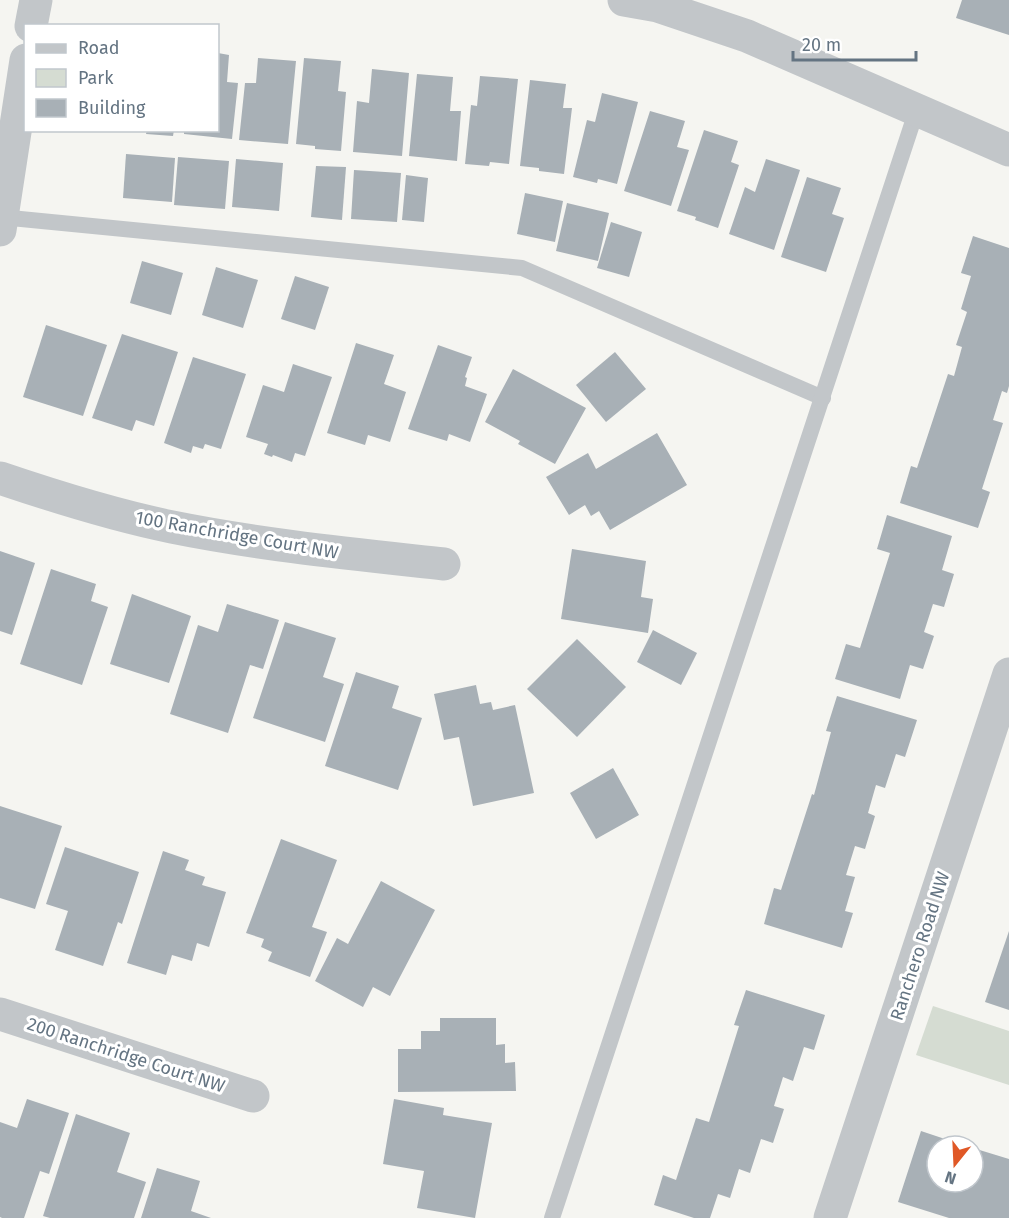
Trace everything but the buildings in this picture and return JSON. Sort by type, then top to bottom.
[{"type":"street","points":[[31,24],[36,0]]},
{"type":"street","points":[[624,0],[658,6],[747,36],[1009,150]]},
{"type":"street","points":[[1,221],[24,73]]},
{"type":"street","name":"100 Ranchridge Court NW","points":[[0,478],[63,500],[171,527],[298,548],[444,564]]},
{"type":"street","name":"Ranchero Road NW","points":[[830,1218],[1009,674]]},
{"type":"street","name":"200 Ranchridge Court NW","points":[[0,1014],[253,1096]]},
{"type":"lane","points":[[552,1218],[917,109]]},
{"type":"lane","points":[[1,221],[522,268],[823,398]]},
{"type":"green space","points":[[933,1006],[1009,1031],[1009,1085],[916,1055]]}]
